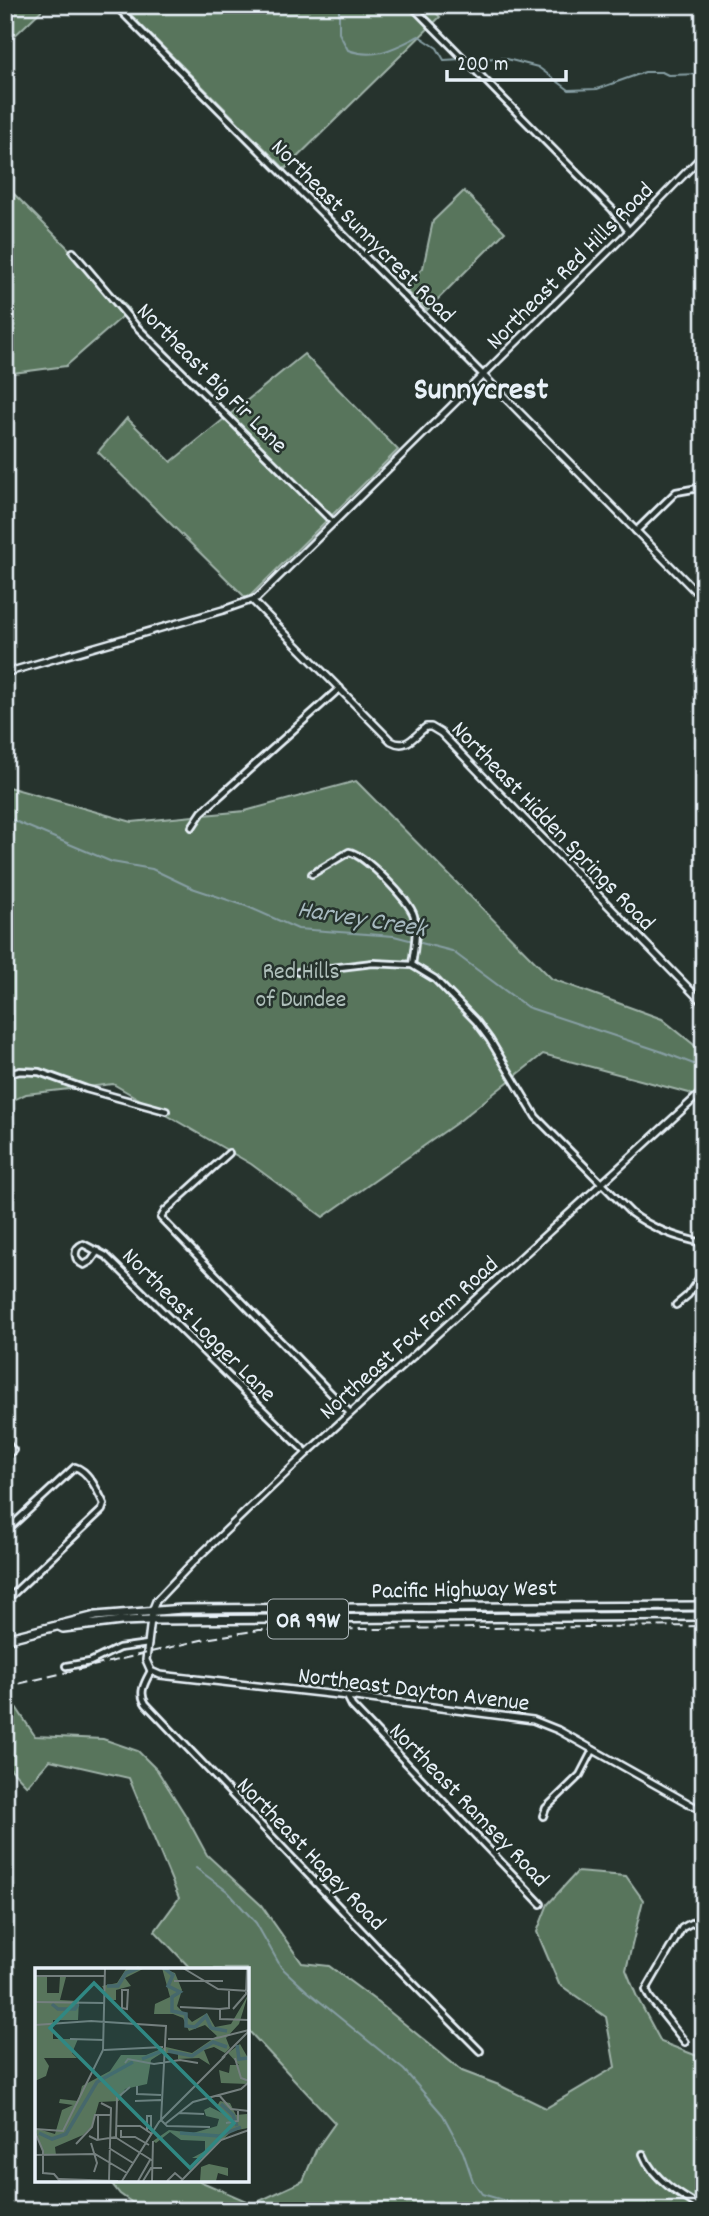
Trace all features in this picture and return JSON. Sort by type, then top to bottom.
[{"type":"main road","name":"Pacific Highway West","points":[[5,1639],[96,1616],[152,1611],[704,1605]]},
{"type":"main road","name":"Pacific Highway West","points":[[59,1626],[63,1628],[150,1620],[704,1616]]},
{"type":"street","name":"Northeast Sunnycrest Road","points":[[115,5],[704,600]]},
{"type":"street","points":[[411,5],[612,209],[629,231]]},
{"type":"street","name":"Northeast Red Hills Road","points":[[5,673],[253,601],[704,154]]},
{"type":"street","name":"Northeast Big Fir Lane","points":[[73,253],[135,326],[333,523]]},
{"type":"street","points":[[636,531],[677,492],[704,487]]},
{"type":"street","name":"Northeast Hidden Springs Road","points":[[253,601],[394,743],[408,743],[426,727],[438,731],[704,1003]]},
{"type":"street","points":[[192,827],[202,812],[340,688]]},
{"type":"street","points":[[312,874],[346,853],[356,853],[376,871],[411,908],[415,923],[412,965]]},
{"type":"street","points":[[298,972],[373,962],[412,965],[435,979],[476,1021],[490,1040],[532,1112],[623,1206],[643,1222],[674,1236],[704,1244]]},
{"type":"street","points":[[5,1075],[38,1072],[86,1089],[166,1111]]},
{"type":"street","name":"Northeast Fox Farm Road","points":[[150,1620],[156,1601],[307,1452],[704,1090]]},
{"type":"street","points":[[229,1153],[161,1218],[350,1413]]},
{"type":"street","name":"Northeast Logger Lane","points":[[98,1251],[91,1261],[84,1265],[78,1261],[75,1253],[83,1244],[98,1251],[115,1264],[307,1452]]},
{"type":"street","points":[[676,1305],[688,1295],[704,1272]]},
{"type":"street","points":[[5,1441],[13,1450],[5,1458]]},
{"type":"street","points":[[5,1531],[73,1468],[85,1473],[104,1504],[102,1510],[13,1594],[5,1595]]},
{"type":"street","points":[[150,1620],[146,1660],[151,1671]]},
{"type":"street","points":[[66,1666],[90,1662],[119,1648],[148,1644]]},
{"type":"street","name":"Northeast Dayton Avenue","points":[[151,1671],[173,1677],[533,1720],[550,1726],[704,1812]]},
{"type":"street","name":"Northeast Hagey Road","points":[[151,1671],[142,1693],[146,1704],[480,2051]]},
{"type":"street","name":"Northeast Ramsey Road","points":[[347,1696],[352,1706],[541,1904]]},
{"type":"street","points":[[543,1816],[546,1808],[580,1775],[593,1751]]},
{"type":"street","points":[[685,2042],[646,1990],[682,1928],[704,1921]]},
{"type":"street","points":[[643,2154],[646,2164],[662,2180],[704,2209]]},
{"type":"green space","points":[[5,5],[47,5],[5,45]]},
{"type":"green space","points":[[121,5],[429,5],[440,17],[285,169]]},
{"type":"green space","points":[[5,185],[130,310],[66,366],[5,374]]},
{"type":"green space","points":[[464,191],[505,232],[427,310],[404,288],[423,268],[433,221]]},
{"type":"green space","points":[[304,354],[398,450],[247,599],[98,452],[127,418],[171,462]]},
{"type":"green space","name":"Red Hills of Dundee","points":[[356,781],[552,979],[662,1019],[704,1053],[704,1105],[689,1093],[543,1054],[458,1122],[323,1217],[251,1164],[113,1084],[26,1094],[5,1104],[5,786],[132,822],[245,811]]},
{"type":"green space","points":[[5,1700],[14,1704],[35,1736],[103,1739],[138,1751],[157,1770],[207,1855],[261,1905],[302,1963],[329,1966],[462,2071],[499,2085],[546,2108],[615,2067],[606,2017],[559,1984],[537,1932],[548,1904],[577,1872],[626,1876],[643,1900],[626,1970],[637,1997],[661,2042],[700,2057],[704,2053],[704,2211],[473,2211],[454,2203],[445,2211],[144,2211],[120,2194],[110,2181],[200,2181],[253,2204],[303,2181],[316,2150],[335,2123],[248,2030],[248,1968],[190,1968],[155,1931],[179,1898],[129,1778],[50,1760],[27,1786],[5,1763]]},
{"type":"waterway","points":[[336,5],[339,10],[339,33],[348,50],[376,53],[419,36],[437,48],[444,60],[461,59]]},
{"type":"waterway","points":[[467,59],[503,58],[538,67],[569,90],[597,89],[645,72],[662,72],[668,75],[704,74]]},
{"type":"waterway","name":"Harvey Creek","points":[[5,817],[112,862],[152,869],[192,888],[246,906],[298,929],[394,936],[452,951],[527,1007],[704,1068]]},
{"type":"waterway","points":[[196,1868],[227,1891],[256,1923],[281,1967],[404,2070],[443,2115],[463,2152],[473,2181],[482,2194],[540,2211]]},
{"type":"railway","points":[[5,1687],[205,1639],[259,1630],[704,1626]]},
{"type":"district","name":"Sunnycrest","points":[[481,387]]}]
